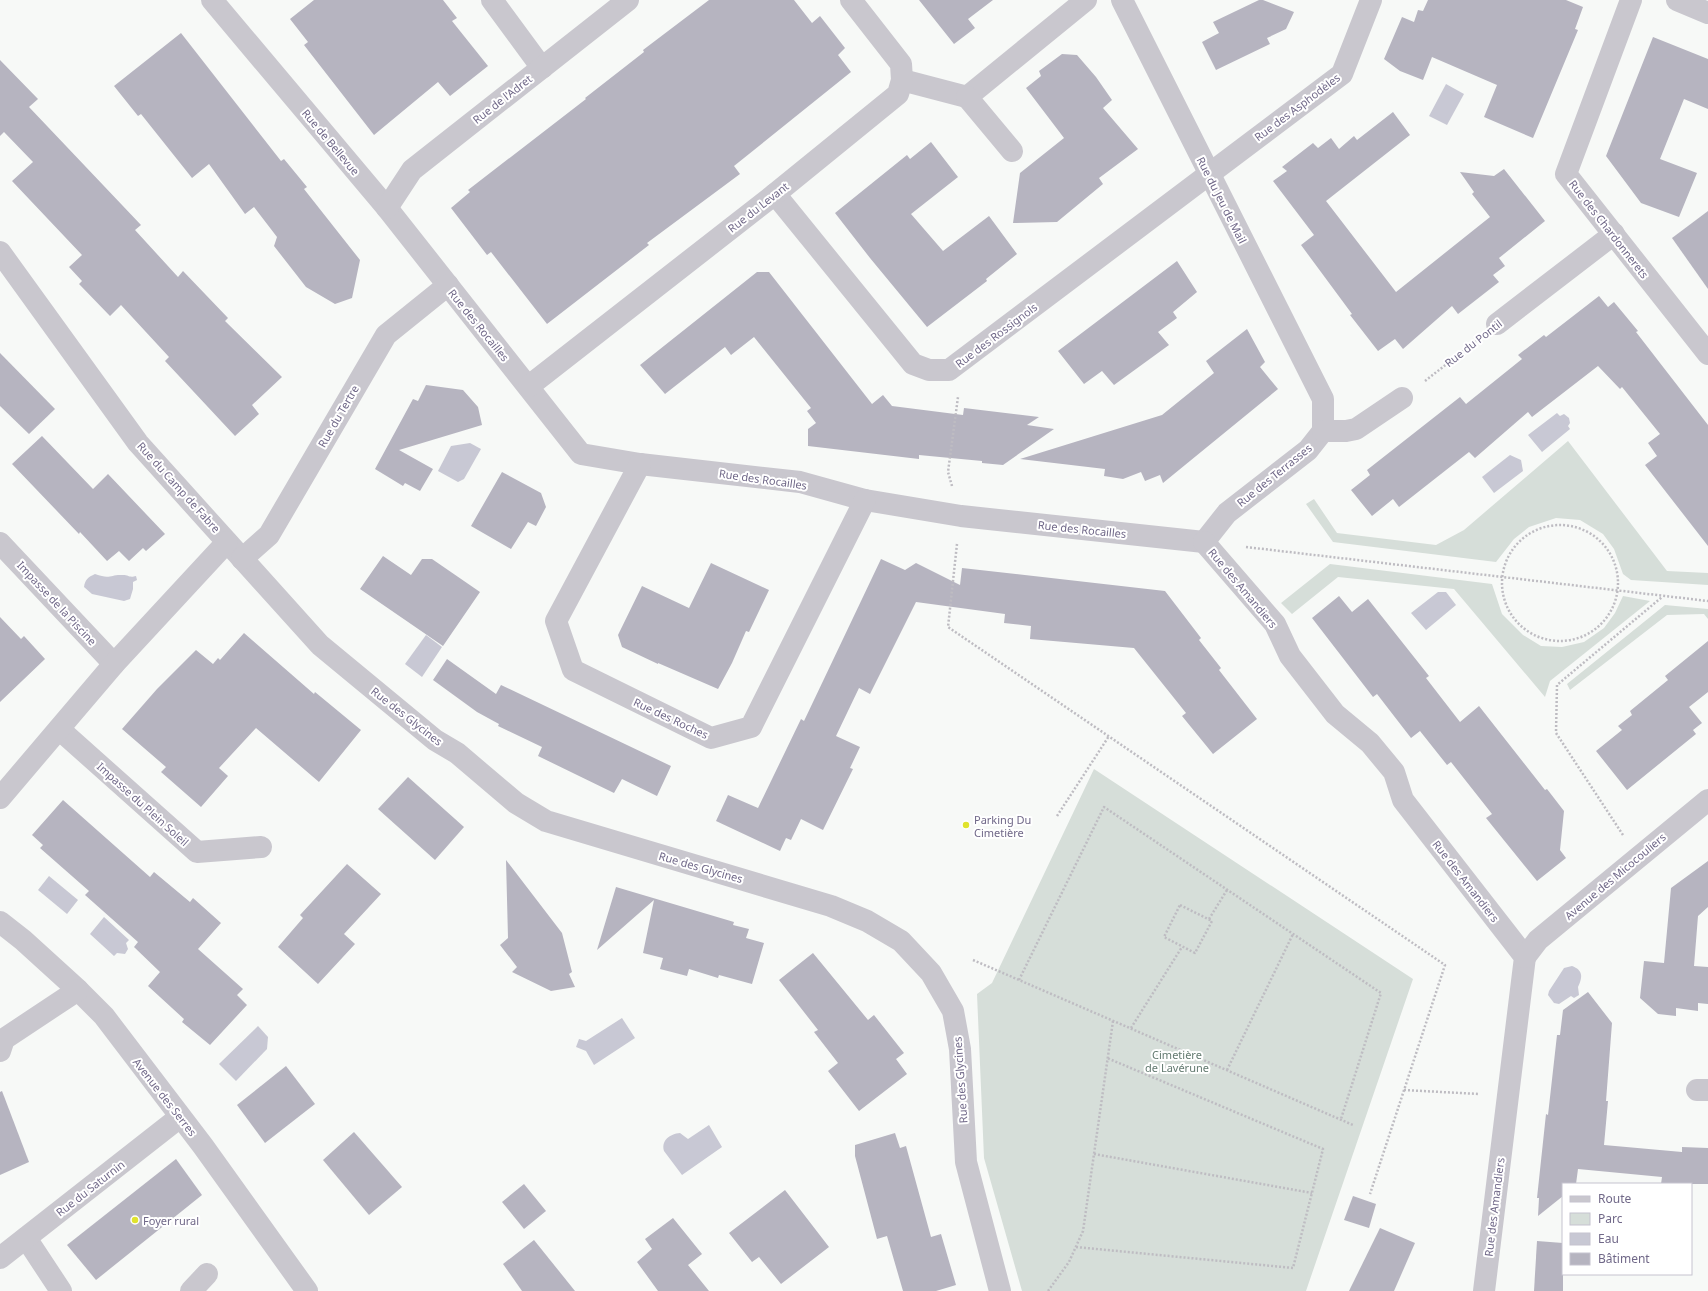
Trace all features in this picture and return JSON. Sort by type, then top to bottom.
[{"type":"street","name":"Rue de Bellevue","points":[[212,0],[387,208],[448,285]]},
{"type":"street","points":[[492,0],[542,68]]},
{"type":"street","name":"Rue de l'Adret","points":[[387,208],[412,170],[628,0]]},
{"type":"street","points":[[851,0],[901,64],[902,80],[968,97],[1012,151]]},
{"type":"street","points":[[968,97],[1086,0]]},
{"type":"street","name":"Rue du Jeu de Mail","points":[[1122,0],[1323,399],[1323,431]]},
{"type":"street","name":"Rue des Asphodèles","points":[[1209,174],[1342,74],[1371,0]]},
{"type":"street","name":"Rue des Chardonnerets","points":[[1631,0],[1566,174],[1708,354]]},
{"type":"street","points":[[1677,0],[1708,13]]},
{"type":"street","name":"Rue du Levant","points":[[529,386],[775,194],[898,94],[902,80]]},
{"type":"street","name":"Rue des Rossignols","points":[[775,194],[913,364],[929,370],[949,370],[1209,174]]},
{"type":"street","name":"Rue du Pontil","points":[[1497,324],[1614,234]]},
{"type":"street","name":"Rue du Camp de Fabre","points":[[0,252],[138,443],[227,542],[114,664],[0,798]]},
{"type":"street","name":"Rue des Rocailles","points":[[448,285],[581,454],[640,464],[800,482],[865,500],[961,516],[1204,542]]},
{"type":"street","name":"Rue du Tertre","points":[[242,559],[269,535],[386,335],[448,285]]},
{"type":"street","points":[[1323,431],[1356,429],[1402,398]]},
{"type":"street","name":"Rue des Terrasses","points":[[1204,542],[1227,513],[1308,450],[1323,431]]},
{"type":"street","name":"Rue des Roches","points":[[640,464],[556,621],[573,670],[711,738],[751,726],[865,500]]},
{"type":"street","name":"Rue des Glycines","points":[[227,542],[320,645],[435,740],[457,753],[516,802],[546,822],[831,906],[867,921],[901,941],[931,973],[953,1011],[960,1049],[966,1162],[1000,1291]]},
{"type":"street","name":"Rue des Amandiers","points":[[1204,542],[1275,624],[1290,656],[1335,714],[1370,743],[1394,772],[1403,800],[1525,957],[1484,1291]]},
{"type":"street","name":"Impasse de la Piscine","points":[[0,543],[114,664]]},
{"type":"street","name":"Impasse du Plein Soleil","points":[[59,729],[197,852],[261,847]]},
{"type":"street","name":"Avenue des Micocouliers","points":[[1525,957],[1538,940],[1708,800]]},
{"type":"street","name":"Avenue des Serres","points":[[0,922],[23,940],[104,1016],[203,1146],[307,1291]]},
{"type":"street","points":[[0,1051],[4,1039],[78,990]]},
{"type":"street","name":"Rue du Saturnin","points":[[0,1258],[180,1117]]},
{"type":"street","points":[[26,1238],[61,1291]]},
{"type":"street","points":[[191,1291],[207,1274]]},
{"type":"path","name":"Rue du Pontil","points":[[1402,398],[1497,324]]},
{"type":"path","points":[[949,370],[959,393],[948,472],[961,516],[948,628],[1445,965],[1370,1194]]},
{"type":"path","points":[[1567,525],[1584,530],[1600,540],[1604,545],[1611,555],[1618,572],[1618,591],[1612,610],[1600,626],[1582,637],[1563,642],[1543,640],[1524,630],[1510,616],[1503,597],[1501,577],[1506,559],[1516,544],[1531,532],[1548,526],[1567,525]]},
{"type":"path","points":[[1204,542],[1708,601]]},
{"type":"path","points":[[1638,857],[1556,733],[1558,685],[1663,596]]},
{"type":"path","points":[[1057,816],[1109,736]]},
{"type":"path","points":[[1019,980],[1104,807],[1382,993],[1341,1119]]},
{"type":"path","points":[[1209,919],[1228,890]]},
{"type":"path","points":[[1180,905],[1212,921],[1195,953],[1182,947],[1164,938],[1180,905]]},
{"type":"path","points":[[1227,1070],[1293,934]]},
{"type":"path","points":[[1131,1028],[1182,947]]},
{"type":"path","points":[[973,960],[1354,1124]]},
{"type":"path","points":[[1048,1291],[1069,1262],[1083,1231],[1113,1021]]},
{"type":"path","points":[[1076,1247],[1293,1268],[1323,1149],[1107,1058]]},
{"type":"path","points":[[1404,1090],[1508,1095]]},
{"type":"path","points":[[1094,1154],[1312,1193]]},
{"type":"green space","points":[[1568,441],[1667,571],[1708,573],[1708,585],[1631,580],[1623,574],[1614,549],[1603,534],[1580,520],[1556,518],[1529,527],[1514,539],[1496,562],[1333,542],[1306,504],[1314,499],[1337,533],[1436,545],[1464,530]]},
{"type":"green space","points":[[1330,564],[1492,584],[1502,614],[1523,635],[1541,646],[1562,647],[1584,642],[1604,628],[1615,613],[1623,596],[1650,601],[1550,681],[1545,697],[1454,589],[1338,577],[1292,614],[1281,603]]},
{"type":"green space","points":[[1665,605],[1708,609],[1708,619],[1704,614],[1667,615],[1570,690],[1567,684]]},
{"type":"green space","name":"Cimetière de Lavérune","points":[[1094,769],[1413,979],[1306,1291],[1022,1291],[984,1158],[977,994],[992,983]]},
{"type":"water","points":[[1446,84],[1464,94],[1447,125],[1429,116]]},
{"type":"water","points":[[1557,413],[1560,416],[1564,414],[1569,418],[1570,423],[1568,426],[1570,429],[1542,452],[1528,435]]},
{"type":"water","points":[[470,443],[481,449],[464,479],[458,482],[438,471],[451,446]]},
{"type":"water","points":[[1510,455],[1521,460],[1523,471],[1494,493],[1482,477]]},
{"type":"water","points":[[95,574],[104,577],[119,575],[132,577],[136,576],[137,580],[133,582],[133,589],[130,599],[124,601],[92,594],[84,587],[87,579]]},
{"type":"water","points":[[1438,592],[1446,592],[1456,605],[1426,630],[1411,613]]},
{"type":"water","points":[[426,635],[442,647],[422,677],[405,664]]},
{"type":"water","points":[[49,876],[78,900],[67,914],[38,890]]},
{"type":"water","points":[[104,917],[129,940],[126,943],[128,949],[125,954],[117,953],[114,956],[90,934]]},
{"type":"water","points":[[1572,966],[1581,974],[1581,980],[1578,987],[1579,995],[1574,998],[1571,996],[1559,1004],[1554,1003],[1548,995],[1549,991],[1564,968]]},
{"type":"water","points":[[622,1018],[635,1038],[594,1065],[586,1051],[576,1047],[579,1039],[586,1041]]},
{"type":"water","points":[[258,1026],[268,1037],[267,1049],[236,1081],[219,1064]]},
{"type":"water","points":[[709,1125],[722,1147],[682,1175],[664,1151],[663,1147],[665,1141],[670,1136],[680,1133],[688,1139]]},
{"type":"building","points":[[314,0],[443,0],[457,18],[452,21],[488,66],[450,96],[438,82],[374,135],[304,45],[308,42],[290,19]]},
{"type":"building","points":[[709,0],[794,0],[812,23],[820,16],[845,48],[838,55],[851,72],[734,166],[740,174],[647,243],[649,245],[547,324],[491,252],[487,255],[451,208],[470,192],[468,190],[586,99],[585,98],[644,52],[643,50]]},
{"type":"building","points":[[919,0],[993,0],[968,19],[975,28],[954,44]]},
{"type":"building","points":[[1259,0],[1263,0],[1294,12],[1286,29],[1267,38],[1270,44],[1216,70],[1202,42],[1219,33],[1213,22]]},
{"type":"building","points":[[1428,0],[1566,0],[1583,7],[1575,29],[1578,30],[1533,138],[1484,117],[1497,85],[1432,57],[1423,80],[1400,71],[1384,59],[1402,17],[1414,22],[1418,10],[1423,11]]},
{"type":"building","points":[[181,33],[281,161],[284,159],[307,187],[304,189],[360,260],[352,298],[335,304],[306,287],[274,246],[277,237],[254,207],[245,214],[209,164],[192,178],[141,114],[138,116],[114,86]]},
{"type":"building","points":[[1653,37],[1708,59],[1708,109],[1684,99],[1660,159],[1697,173],[1679,217],[1641,203],[1606,156]]},
{"type":"building","points":[[1062,54],[1077,55],[1096,77],[1112,100],[1103,108],[1138,149],[1099,178],[1103,184],[1057,222],[1013,223],[1020,173],[1064,138],[1026,88],[1041,76],[1039,71]]},
{"type":"building","points":[[0,60],[38,99],[29,107],[141,225],[135,230],[178,277],[183,271],[228,318],[225,321],[282,377],[252,405],[259,414],[235,436],[165,361],[169,357],[121,305],[110,316],[79,284],[82,281],[69,267],[82,255],[12,181],[33,162],[4,132],[0,136]]},
{"type":"building","points":[[1393,112],[1410,135],[1326,201],[1396,292],[1490,217],[1472,194],[1474,192],[1460,172],[1494,176],[1504,169],[1545,221],[1499,258],[1505,266],[1493,275],[1499,282],[1458,314],[1452,306],[1403,349],[1395,339],[1378,351],[1350,315],[1352,314],[1301,245],[1314,235],[1273,181],[1287,171],[1282,167],[1313,143],[1318,148],[1331,138],[1339,149],[1354,136],[1357,140]]},
{"type":"building","points":[[931,142],[958,177],[911,214],[943,251],[989,216],[1017,254],[986,279],[987,281],[927,327],[835,213],[907,155],[910,159]]},
{"type":"building","points":[[1708,211],[1708,289],[1672,238]]},
{"type":"building","points":[[1177,261],[1197,292],[1173,312],[1177,318],[1158,332],[1169,345],[1114,385],[1102,371],[1084,384],[1058,351]]},
{"type":"building","points":[[757,272],[769,272],[872,404],[883,395],[892,406],[963,415],[964,408],[1039,417],[1027,425],[1054,429],[1003,465],[982,463],[982,461],[919,455],[919,459],[808,446],[808,429],[816,423],[807,411],[811,408],[754,337],[731,355],[725,347],[665,394],[640,365]]},
{"type":"building","points":[[1599,296],[1608,307],[1614,302],[1638,331],[1636,332],[1708,425],[1708,546],[1645,465],[1657,456],[1648,443],[1660,434],[1622,387],[1620,389],[1598,366],[1532,417],[1528,412],[1475,458],[1469,452],[1399,507],[1393,499],[1372,516],[1351,490],[1370,475],[1367,470],[1460,397],[1466,404],[1522,359],[1518,355],[1544,335],[1546,337]]},
{"type":"building","points":[[1247,329],[1265,362],[1260,367],[1278,389],[1163,483],[1160,475],[1145,481],[1141,472],[1123,479],[1104,476],[1105,469],[1020,459],[1162,415],[1214,373],[1206,361]]},
{"type":"building","points":[[0,353],[55,409],[29,434],[0,406]]},
{"type":"building","points":[[426,385],[463,390],[478,407],[482,425],[399,450],[433,469],[420,491],[405,483],[403,486],[375,469],[413,399],[418,401]]},
{"type":"building","points":[[42,436],[93,489],[108,474],[165,534],[146,551],[143,548],[129,561],[119,551],[107,561],[12,464]]},
{"type":"building","points":[[502,472],[541,493],[546,507],[536,526],[528,522],[511,549],[471,526]]},
{"type":"building","points":[[383,556],[411,575],[422,559],[432,559],[480,592],[443,646],[360,589]]},
{"type":"building","points":[[881,559],[905,570],[916,563],[960,585],[962,568],[1165,591],[1201,638],[1199,640],[1221,668],[1219,670],[1257,719],[1213,754],[1182,716],[1186,713],[1134,648],[1030,639],[1031,626],[1004,623],[1005,614],[916,602],[870,694],[859,688],[836,736],[860,747],[850,768],[853,769],[823,830],[801,819],[791,840],[786,838],[780,851],[716,821],[728,795],[758,808],[801,719],[804,721]]},
{"type":"building","points":[[711,563],[769,590],[749,632],[746,631],[732,663],[718,689],[622,647],[618,635],[642,586],[689,608]]},
{"type":"building","points":[[1339,596],[1352,612],[1368,599],[1429,676],[1426,678],[1460,722],[1479,706],[1545,790],[1547,789],[1564,811],[1560,850],[1566,858],[1537,881],[1486,818],[1492,814],[1451,762],[1447,765],[1420,731],[1411,738],[1377,694],[1373,697],[1312,618]]},
{"type":"building","points":[[0,617],[21,639],[24,636],[45,659],[0,702]]},
{"type":"building","points":[[244,633],[314,694],[315,692],[361,730],[319,782],[256,728],[219,768],[228,776],[201,807],[161,772],[166,767],[122,729],[157,689],[196,650],[213,664],[218,658],[220,660]]},
{"type":"building","points":[[1708,641],[1708,692],[1689,707],[1702,723],[1693,730],[1696,734],[1627,790],[1596,751],[1622,730],[1618,726],[1632,715],[1630,711],[1668,680],[1665,676]]},
{"type":"building","points":[[447,659],[496,694],[501,685],[671,766],[657,796],[622,779],[614,793],[538,756],[542,747],[498,726],[499,724],[477,712],[433,680]]},
{"type":"building","points":[[408,777],[464,827],[435,860],[378,809]]},
{"type":"building","points":[[63,800],[150,877],[154,872],[190,902],[193,898],[221,923],[198,949],[243,989],[237,995],[247,1005],[210,1045],[182,1022],[184,1019],[148,986],[160,972],[134,947],[138,942],[85,895],[89,891],[40,848],[43,845],[32,835]]},
{"type":"building","points":[[506,860],[562,933],[572,972],[569,974],[575,987],[551,991],[512,972],[517,967],[500,945],[508,938]]},
{"type":"building","points":[[1708,861],[1708,907],[1698,916],[1694,966],[1708,967],[1708,1004],[1698,1003],[1698,1011],[1676,1008],[1676,1016],[1658,1014],[1640,998],[1644,961],[1664,963],[1671,888]]},
{"type":"building","points":[[347,864],[381,894],[344,934],[355,944],[318,984],[278,947],[303,918],[300,915]]},
{"type":"building","points":[[616,887],[734,922],[733,925],[749,929],[746,938],[764,943],[752,984],[719,975],[718,978],[689,969],[687,976],[660,969],[663,958],[643,953],[654,900],[597,950]]},
{"type":"building","points":[[813,953],[868,1020],[874,1015],[904,1053],[896,1059],[907,1074],[859,1111],[828,1071],[838,1063],[814,1032],[818,1030],[779,980]]},
{"type":"building","points":[[1588,992],[1612,1023],[1604,1145],[1682,1152],[1682,1147],[1708,1148],[1708,1184],[1661,1183],[1662,1177],[1578,1169],[1576,1183],[1562,1183],[1562,1197],[1538,1216],[1539,1198],[1537,1198],[1546,1114],[1548,1115],[1557,1035],[1560,1035],[1563,1010]]},
{"type":"building","points":[[286,1066],[315,1104],[265,1143],[237,1105]]},
{"type":"building","points":[[2,1091],[29,1162],[0,1175],[0,1092]]},
{"type":"building","points":[[354,1132],[402,1187],[369,1215],[323,1160]]},
{"type":"building","points":[[895,1133],[900,1148],[906,1146],[931,1237],[941,1234],[956,1285],[936,1291],[903,1291],[887,1236],[877,1239],[855,1156],[855,1145]]},
{"type":"building","name":"Foyer rural","points":[[176,1159],[202,1195],[96,1280],[67,1245]]},
{"type":"building","points":[[524,1184],[546,1211],[524,1229],[502,1202]]},
{"type":"building","points":[[785,1190],[829,1247],[781,1284],[759,1257],[752,1262],[729,1233]]},
{"type":"building","points":[[1353,1196],[1376,1204],[1369,1228],[1344,1220]]},
{"type":"building","points":[[673,1218],[702,1254],[688,1265],[709,1291],[658,1291],[637,1262],[652,1249],[645,1239]]},
{"type":"building","points":[[1380,1228],[1415,1243],[1394,1291],[1349,1291]]},
{"type":"building","points":[[534,1240],[575,1291],[522,1291],[503,1264]]},
{"type":"building","points":[[1537,1241],[1562,1243],[1563,1291],[1534,1291]]},
{"type":"place","name":"Parking Du Cimetière","points":[[966,825]]},
{"type":"place","name":"Foyer rural","points":[[135,1220]]}]
